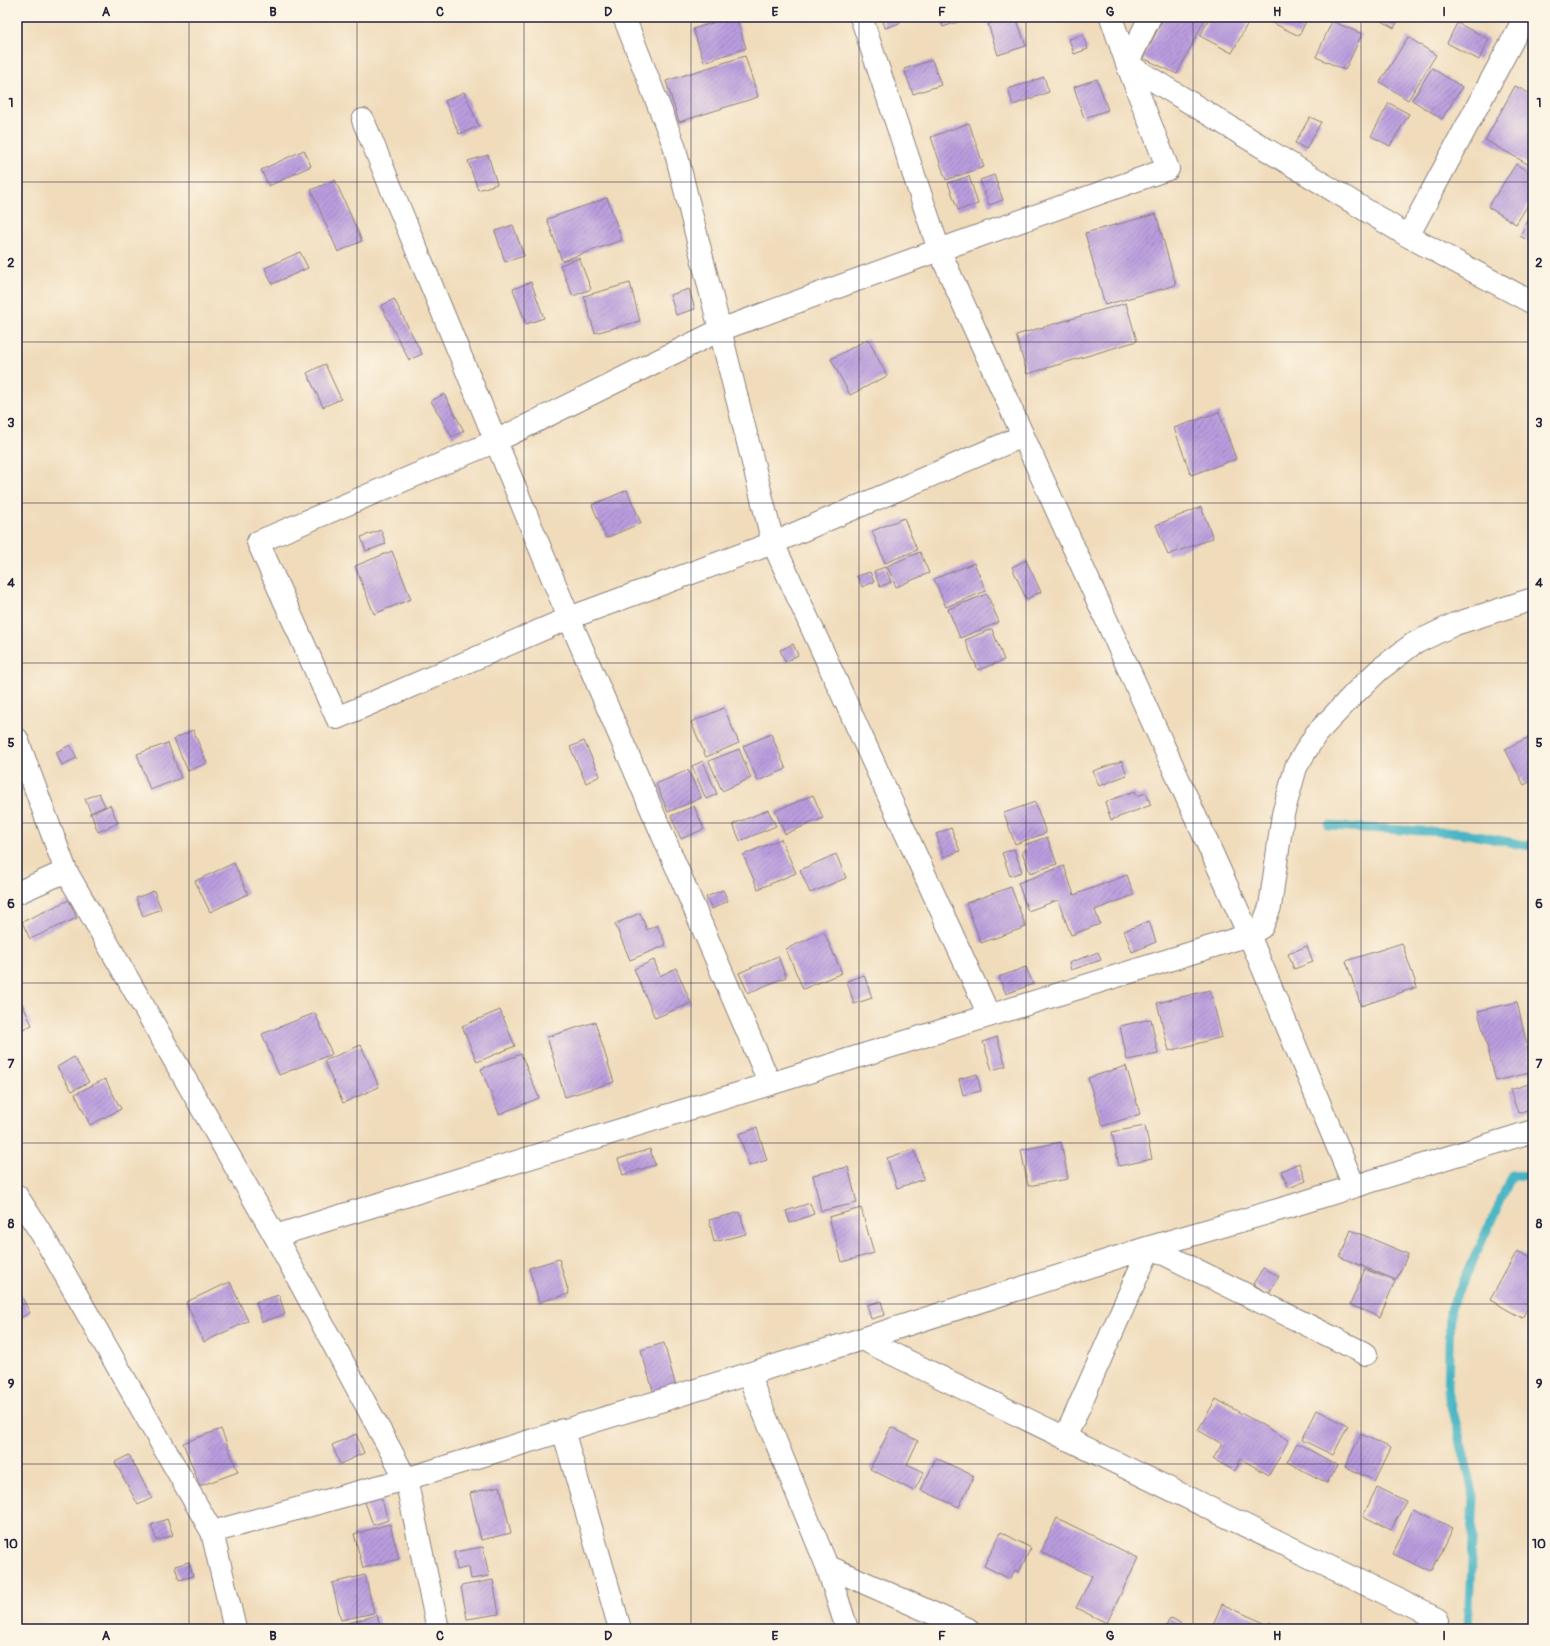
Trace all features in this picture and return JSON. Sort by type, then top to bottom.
[{"type":"street","points":[[624,17],[674,145],[773,543],[989,1015]]},
{"type":"street","points":[[861,17],[939,250],[1249,935],[1354,1186]]},
{"type":"street","points":[[1023,436],[773,543],[569,618],[337,718],[258,542],[496,441],[720,330],[939,250],[1168,169],[1127,64],[1111,17]]},
{"type":"street","points":[[1127,64],[1150,17]]},
{"type":"street","points":[[1408,236],[1526,17],[1533,20]]},
{"type":"street","points":[[1127,64],[1408,236],[1533,303]]},
{"type":"street","points":[[363,120],[569,618],[770,1084]]},
{"type":"street","points":[[275,1236],[1249,935],[1262,926],[1270,907],[1283,814],[1296,767],[1316,734],[1379,670],[1413,644],[1455,624],[1533,599]]},
{"type":"street","points":[[17,739],[66,871],[275,1236],[406,1479],[438,1629]]},
{"type":"street","points":[[17,893],[66,871]]},
{"type":"street","points":[[212,1532],[406,1479],[862,1339],[1150,1247],[1533,1131]]},
{"type":"street","points":[[17,1196],[43,1236],[212,1532],[235,1629]]},
{"type":"street","points":[[1150,1247],[1366,1354]]},
{"type":"street","points":[[1065,1438],[1150,1247]]},
{"type":"street","points":[[862,1339],[1439,1620]]},
{"type":"street","points":[[748,1374],[827,1566],[847,1629]]},
{"type":"street","points":[[563,1430],[620,1629]]},
{"type":"street","points":[[827,1566],[968,1629]]},
{"type":"building","points":[[736,17],[746,48],[704,62],[693,29]]},
{"type":"building","points":[[882,17],[898,17],[900,23],[885,28]]},
{"type":"building","points":[[940,17],[972,17],[943,27]]},
{"type":"building","points":[[1009,17],[1016,17],[1026,46],[998,55],[988,24]]},
{"type":"building","points":[[1164,17],[1206,17],[1177,74],[1143,58]]},
{"type":"building","points":[[1210,17],[1251,17],[1232,53],[1200,36]]},
{"type":"building","points":[[1261,17],[1308,17],[1299,36]]},
{"type":"building","points":[[1400,17],[1394,28],[1377,18]]},
{"type":"building","points":[[1332,21],[1362,34],[1345,70],[1316,57]]},
{"type":"building","points":[[1457,23],[1489,39],[1479,60],[1447,43]]},
{"type":"building","points":[[1083,35],[1088,49],[1074,54],[1069,39]]},
{"type":"building","points":[[1408,37],[1436,55],[1408,100],[1380,82]]},
{"type":"building","points":[[745,56],[758,97],[679,122],[666,81]]},
{"type":"building","points":[[932,60],[941,85],[913,94],[904,69]]},
{"type":"building","points":[[1432,68],[1462,87],[1442,119],[1412,100]]},
{"type":"building","points":[[1044,77],[1049,92],[1013,105],[1008,89]]},
{"type":"building","points":[[1097,79],[1108,110],[1084,118],[1074,87]]},
{"type":"building","points":[[1515,86],[1533,95],[1533,167],[1485,140]]},
{"type":"building","points":[[464,92],[479,126],[459,134],[445,101]]},
{"type":"building","points":[[1389,103],[1409,114],[1390,146],[1371,136]]},
{"type":"building","points":[[1310,117],[1321,122],[1306,149],[1295,143]]},
{"type":"building","points":[[969,123],[984,167],[946,180],[931,137]]},
{"type":"building","points":[[304,150],[311,166],[269,186],[261,170]]},
{"type":"building","points":[[488,155],[497,184],[478,190],[468,161]]},
{"type":"building","points":[[1516,164],[1533,175],[1533,197],[1516,224],[1488,207]]},
{"type":"building","points":[[994,175],[1003,200],[989,205],[980,180]]},
{"type":"building","points":[[969,176],[978,204],[958,210],[948,183]]},
{"type":"building","points":[[335,180],[362,241],[338,252],[311,190]]},
{"type":"building","points":[[607,198],[622,240],[562,261],[547,219]]},
{"type":"building","points":[[1533,211],[1533,243],[1520,236]]},
{"type":"building","points":[[1156,214],[1176,285],[1105,305],[1085,233]]},
{"type":"building","points":[[513,225],[524,256],[505,262],[495,231]]},
{"type":"building","points":[[300,252],[308,268],[272,284],[265,268]]},
{"type":"building","points":[[579,258],[591,289],[573,296],[560,265]]},
{"type":"building","points":[[531,282],[544,318],[526,324],[513,289]]},
{"type":"building","points":[[630,283],[640,321],[595,333],[584,296]]},
{"type":"building","points":[[689,289],[695,309],[676,315],[670,295]]},
{"type":"building","points":[[394,299],[422,354],[409,360],[381,306]]},
{"type":"building","points":[[1126,303],[1137,341],[1027,374],[1016,335]]},
{"type":"building","points":[[868,339],[887,376],[850,395],[831,359]]},
{"type":"building","points":[[325,364],[341,399],[323,407],[307,373]]},
{"type":"building","points":[[444,394],[464,431],[452,437],[431,401]]},
{"type":"building","points":[[1219,412],[1236,459],[1191,475],[1174,428]]},
{"type":"building","points":[[627,490],[641,523],[606,538],[592,505]]},
{"type":"building","points":[[1201,507],[1213,538],[1168,555],[1156,525]]},
{"type":"building","points":[[904,518],[917,550],[885,563],[872,531]]},
{"type":"building","points":[[381,530],[386,544],[366,551],[361,537]]},
{"type":"building","points":[[392,551],[411,599],[374,614],[355,566]]},
{"type":"building","points":[[920,552],[929,573],[896,587],[887,566]]},
{"type":"building","points":[[1026,560],[1041,592],[1026,599],[1012,567]]},
{"type":"building","points":[[974,563],[986,591],[946,607],[934,579]]},
{"type":"building","points":[[885,567],[891,582],[880,587],[874,571]]},
{"type":"building","points":[[870,572],[874,582],[862,587],[857,576]]},
{"type":"building","points":[[987,594],[999,622],[960,638],[948,609]]},
{"type":"building","points":[[992,629],[1004,660],[978,670],[965,640]]},
{"type":"building","points":[[793,644],[798,655],[785,662],[780,650]]},
{"type":"building","points":[[724,708],[739,743],[706,757],[691,722]]},
{"type":"building","points":[[193,730],[207,763],[188,771],[174,739]]},
{"type":"building","points":[[771,734],[786,769],[758,781],[743,746]]},
{"type":"building","points":[[1533,735],[1533,780],[1524,785],[1505,749]]},
{"type":"building","points":[[584,741],[600,776],[586,783],[570,747]]},
{"type":"building","points":[[168,743],[181,778],[150,790],[137,754]]},
{"type":"building","points":[[70,745],[77,758],[62,765],[56,752]]},
{"type":"building","points":[[739,749],[751,778],[722,791],[709,761]]},
{"type":"building","points":[[703,761],[717,794],[706,799],[692,766]]},
{"type":"building","points":[[1122,761],[1127,775],[1099,786],[1093,771]]},
{"type":"building","points":[[688,770],[701,798],[668,812],[656,784]]},
{"type":"building","points":[[1135,791],[1137,796],[1146,793],[1151,805],[1111,820],[1105,802]]},
{"type":"building","points":[[99,793],[105,806],[91,813],[85,799]]},
{"type":"building","points":[[813,795],[823,818],[785,834],[775,811]]},
{"type":"building","points":[[1035,802],[1046,833],[1015,844],[1004,813]]},
{"type":"building","points":[[110,805],[118,823],[98,832],[91,814],[89,814]]},
{"type":"building","points":[[694,806],[704,829],[681,839],[671,816]]},
{"type":"building","points":[[768,810],[776,826],[740,841],[733,824]]},
{"type":"building","points":[[951,828],[960,851],[944,857],[936,834]]},
{"type":"building","points":[[1047,837],[1057,864],[1030,873],[1022,852],[1026,850],[1024,845]]},
{"type":"building","points":[[781,839],[796,873],[758,889],[743,855]]},
{"type":"building","points":[[1014,849],[1022,872],[1010,876],[1002,853]]},
{"type":"building","points":[[836,854],[846,878],[810,893],[800,870]]},
{"type":"building","points":[[234,863],[248,894],[210,912],[195,881]]},
{"type":"building","points":[[1064,866],[1074,895],[1127,875],[1134,895],[1095,910],[1100,924],[1071,935],[1058,900],[1028,911],[1018,883]]},
{"type":"building","points":[[1011,887],[1026,927],[981,943],[966,903]]},
{"type":"building","points":[[723,890],[728,901],[712,909],[706,897]]},
{"type":"building","points":[[154,891],[161,909],[143,916],[136,898]]},
{"type":"building","points":[[69,900],[77,918],[30,939],[22,922]]},
{"type":"building","points":[[640,913],[647,930],[657,925],[666,945],[630,960],[615,924]]},
{"type":"building","points":[[1149,921],[1156,942],[1132,952],[1124,931]]},
{"type":"building","points":[[824,932],[842,973],[803,989],[786,949]]},
{"type":"building","points":[[1402,943],[1417,987],[1361,1006],[1346,961]]},
{"type":"building","points":[[1307,946],[1313,962],[1294,969],[1288,954]]},
{"type":"building","points":[[1098,952],[1101,960],[1071,970],[1069,963]]},
{"type":"building","points":[[778,956],[786,977],[748,993],[739,973]]},
{"type":"building","points":[[654,960],[660,976],[676,968],[691,1003],[655,1018],[634,969]]},
{"type":"building","points":[[1026,967],[1033,984],[1006,994],[999,977]]},
{"type":"building","points":[[864,975],[872,998],[854,1004],[847,981]]},
{"type":"building","points":[[1210,990],[1222,1037],[1169,1051],[1157,1003]]},
{"type":"building","points":[[17,993],[32,1025],[17,1032]]},
{"type":"building","points":[[1517,1002],[1533,1072],[1496,1081],[1478,1011]]},
{"type":"building","points":[[500,1010],[515,1046],[477,1062],[462,1026]]},
{"type":"building","points":[[315,1013],[332,1054],[279,1075],[262,1034]]},
{"type":"building","points":[[1151,1019],[1158,1054],[1127,1060],[1120,1026]]},
{"type":"building","points":[[595,1022],[614,1082],[565,1097],[547,1037]]},
{"type":"building","points":[[997,1037],[1006,1066],[992,1070],[983,1042]]},
{"type":"building","points":[[361,1045],[379,1087],[343,1103],[324,1061]]},
{"type":"building","points":[[521,1054],[539,1098],[499,1114],[481,1069]]},
{"type":"building","points":[[74,1057],[89,1082],[72,1091],[57,1067]]},
{"type":"building","points":[[1126,1066],[1140,1114],[1103,1126],[1088,1078]]},
{"type":"building","points":[[977,1074],[981,1091],[963,1095],[959,1079]]},
{"type":"building","points":[[105,1079],[121,1109],[90,1125],[75,1094]]},
{"type":"building","points":[[1532,1083],[1533,1108],[1518,1113],[1510,1090]]},
{"type":"building","points":[[1145,1126],[1152,1159],[1119,1166],[1112,1132]]},
{"type":"building","points":[[757,1128],[767,1160],[749,1166],[739,1134]]},
{"type":"building","points":[[1061,1142],[1068,1179],[1028,1186],[1021,1150]]},
{"type":"building","points":[[650,1149],[655,1165],[623,1175],[618,1159]]},
{"type":"building","points":[[914,1149],[924,1179],[897,1188],[887,1158]]},
{"type":"building","points":[[1299,1163],[1306,1181],[1289,1188],[1281,1171]]},
{"type":"building","points":[[848,1167],[857,1203],[821,1211],[813,1175]]},
{"type":"building","points":[[810,1203],[814,1214],[790,1223],[786,1211]]},
{"type":"building","points":[[861,1208],[874,1253],[842,1262],[829,1217]]},
{"type":"building","points":[[740,1212],[746,1234],[714,1242],[709,1220]]},
{"type":"building","points":[[1351,1230],[1408,1254],[1396,1280],[1340,1257]]},
{"type":"building","points":[[1517,1251],[1533,1259],[1533,1298],[1522,1318],[1490,1300]]},
{"type":"building","points":[[559,1259],[569,1294],[539,1302],[529,1268]]},
{"type":"building","points":[[1263,1268],[1279,1276],[1269,1294],[1253,1284]]},
{"type":"building","points":[[1365,1269],[1395,1281],[1380,1317],[1350,1305]]},
{"type":"building","points":[[230,1282],[248,1321],[204,1342],[186,1302]]},
{"type":"building","points":[[21,1295],[30,1313],[17,1320],[17,1297]]},
{"type":"building","points":[[279,1295],[285,1314],[262,1322],[256,1302]]},
{"type":"building","points":[[881,1301],[885,1315],[871,1319],[867,1305]]},
{"type":"building","points":[[664,1343],[676,1387],[654,1394],[641,1350]]},
{"type":"building","points":[[1216,1399],[1289,1440],[1269,1475],[1241,1459],[1235,1471],[1213,1459],[1222,1444],[1198,1430]]},
{"type":"building","points":[[1317,1410],[1348,1426],[1333,1455],[1302,1440]]},
{"type":"building","points":[[891,1427],[918,1441],[907,1464],[924,1472],[914,1491],[870,1469]]},
{"type":"building","points":[[221,1429],[238,1472],[200,1486],[183,1443]]},
{"type":"building","points":[[356,1434],[364,1453],[340,1464],[332,1445]]},
{"type":"building","points":[[1361,1434],[1391,1448],[1375,1481],[1345,1467]]},
{"type":"building","points":[[1297,1443],[1337,1465],[1327,1483],[1287,1462]]},
{"type":"building","points":[[129,1455],[152,1498],[138,1505],[115,1462]]},
{"type":"building","points":[[936,1458],[974,1476],[959,1507],[921,1490]]},
{"type":"building","points":[[500,1486],[511,1533],[481,1540],[470,1493]]},
{"type":"building","points":[[1377,1487],[1406,1501],[1391,1530],[1363,1516]]},
{"type":"building","points":[[381,1497],[388,1520],[373,1525],[365,1502]]},
{"type":"building","points":[[1413,1509],[1453,1528],[1432,1572],[1393,1554]]},
{"type":"building","points":[[1057,1518],[1138,1558],[1107,1623],[1076,1608],[1092,1576],[1041,1552]]},
{"type":"building","points":[[167,1519],[173,1535],[157,1541],[151,1525]]},
{"type":"building","points":[[390,1524],[399,1559],[363,1568],[354,1534]]},
{"type":"building","points":[[1001,1532],[1031,1548],[1019,1572],[1015,1570],[1010,1579],[984,1566]]},
{"type":"building","points":[[483,1547],[489,1576],[471,1579],[469,1567],[457,1570],[454,1552]]},
{"type":"building","points":[[189,1562],[193,1576],[179,1580],[175,1566]]},
{"type":"building","points":[[365,1575],[374,1613],[341,1620],[332,1583]]},
{"type":"building","points":[[493,1580],[499,1614],[467,1619],[461,1586]]},
{"type":"building","points":[[1222,1604],[1264,1623],[1261,1629],[1211,1629]]},
{"type":"building","points":[[377,1615],[381,1629],[347,1629],[345,1624]]},
{"type":"building","points":[[1170,1618],[1193,1629],[1165,1629]]},
{"type":"building","points":[[1270,1623],[1282,1629],[1267,1629]]},
{"type":"waterway","points":[[1329,826],[1461,833],[1533,846]]},
{"type":"waterway","points":[[1468,1629],[1474,1496],[1448,1390],[1450,1311],[1512,1175],[1533,1176]]}]
